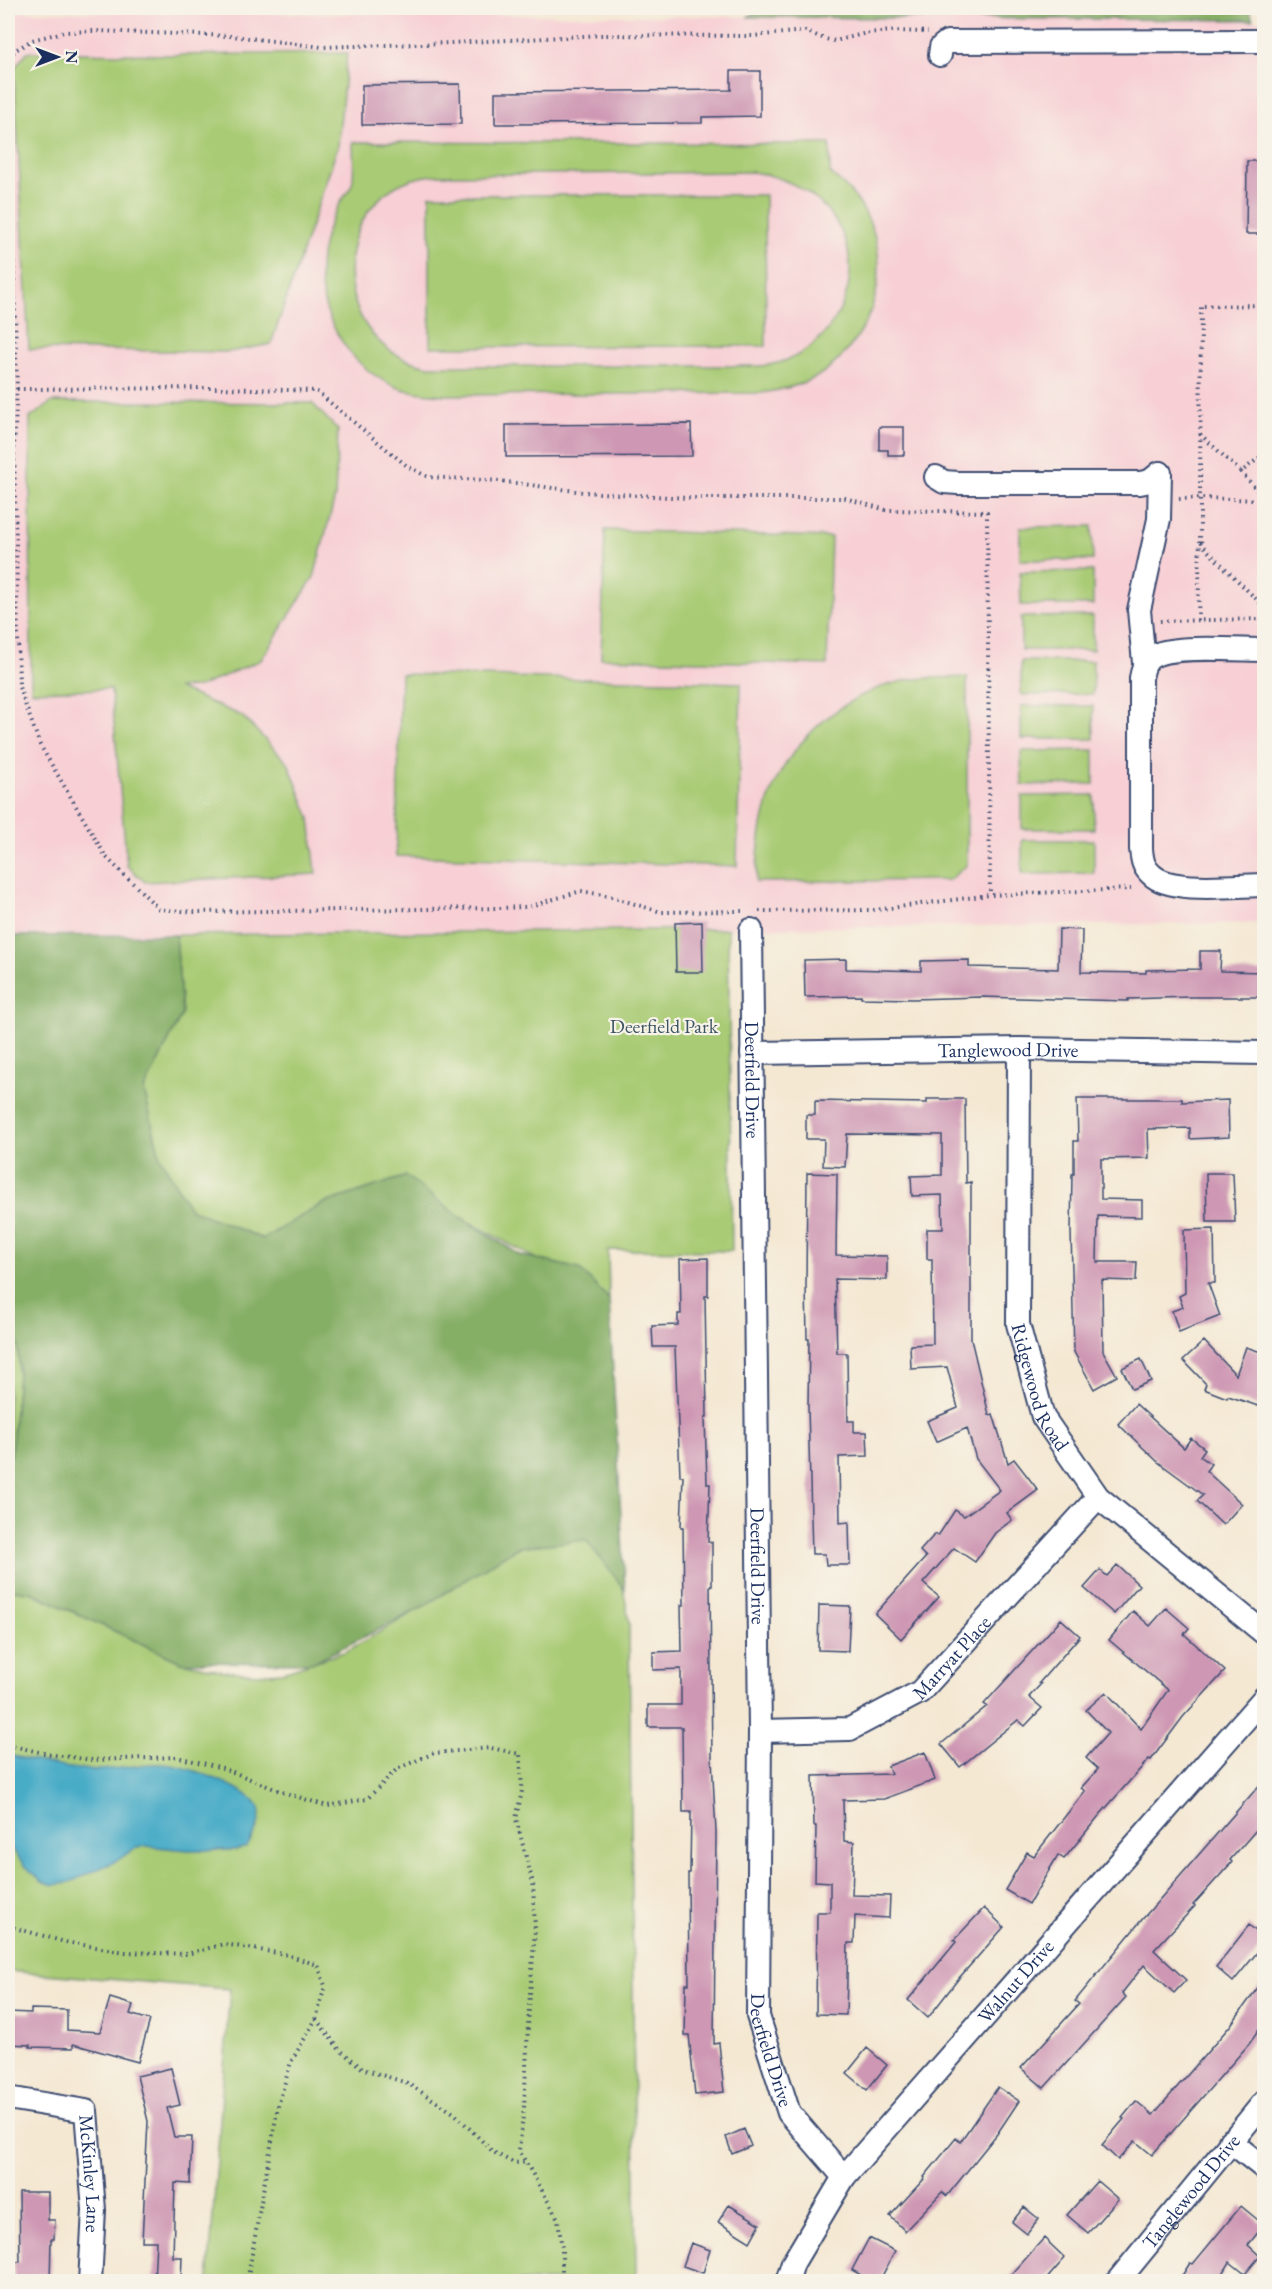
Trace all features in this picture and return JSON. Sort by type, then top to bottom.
[{"type":"street","points":[[944,49],[1264,41]]},
{"type":"street","points":[[936,477],[944,482],[958,483],[1140,483],[1150,481],[1160,473],[1159,519],[1139,610],[1144,663],[1141,678],[1141,849],[1143,865],[1152,876],[1167,883],[1264,885]]},
{"type":"street","points":[[1144,663],[1154,655],[1172,651],[1264,650]]},
{"type":"street","name":"Deerfield Drive","points":[[751,930],[760,1731],[758,2016],[789,2113],[844,2177]]},
{"type":"street","name":"Tanglewood Drive","points":[[752,1053],[1019,1049],[1264,1053]]},
{"type":"street","name":"Ridgewood Road","points":[[1019,1049],[1018,1324],[1043,1417],[1098,1497],[1264,1633]]},
{"type":"street","name":"Marryat Place","points":[[760,1731],[850,1729],[920,1692],[1098,1497]]},
{"type":"street","name":"Walnut Drive","points":[[787,2282],[793,2263],[844,2177],[1264,1698]]},
{"type":"street","name":"McKinley Lane","points":[[8,2098],[86,2111],[94,2210],[90,2282]]},
{"type":"street","name":"Tanglewood Drive","points":[[1117,2282],[1264,2102]]},
{"type":"street","points":[[1230,2141],[1264,2168]]},
{"type":"path","points":[[8,64],[14,51],[32,40],[64,32],[95,31],[232,36],[322,47],[416,45],[602,35],[753,36],[805,31],[835,41],[867,33],[892,31],[931,32],[944,49]]},
{"type":"path","points":[[8,136],[17,388],[14,447],[19,687],[40,745],[106,857],[159,909],[192,912],[527,907],[581,891],[609,896],[661,912],[875,910],[990,895],[1131,889]]},
{"type":"path","points":[[1198,620],[1201,306],[1264,305]]},
{"type":"path","points":[[17,388],[223,388],[316,391],[407,465],[428,477],[500,481],[594,493],[688,498],[845,498],[886,510],[987,512],[990,895]]},
{"type":"path","points":[[1200,434],[1241,472],[1264,499]]},
{"type":"path","points":[[1241,472],[1264,454]]},
{"type":"path","points":[[1200,498],[1264,499]]},
{"type":"path","points":[[1200,540],[1206,549],[1264,607]]},
{"type":"path","points":[[1165,621],[1264,619]]},
{"type":"path","points":[[8,1745],[48,1754],[92,1760],[177,1757],[223,1768],[282,1792],[327,1806],[367,1799],[397,1769],[434,1753],[490,1748],[520,1754],[522,1791],[516,1820],[533,1883],[535,1930],[525,2108],[519,2150],[558,2219],[562,2249],[562,2282]]},
{"type":"path","points":[[8,1926],[65,1942],[125,1952],[187,1954],[224,1944],[284,1954],[318,1965],[325,1986],[316,2019],[291,2062],[278,2106],[247,2282]]},
{"type":"path","points":[[316,2019],[339,2049],[363,2069],[407,2083],[453,2113],[493,2152],[514,2163],[527,2162]]},
{"type":"shaded area","points":[[8,12],[1264,20],[1264,923],[8,936]]},
{"type":"green space","points":[[767,8],[1249,8],[1253,20],[747,17]]},
{"type":"green space","points":[[27,52],[171,55],[347,53],[338,146],[271,344],[229,352],[29,349],[14,69]]},
{"type":"green space","points":[[353,142],[830,144],[830,173],[856,199],[871,225],[877,249],[879,273],[875,297],[867,320],[854,342],[838,361],[818,376],[798,385],[761,393],[444,395],[404,390],[363,366],[348,350],[336,332],[322,293],[320,271],[323,244],[334,214],[352,184]],"holes":[[[753,172],[782,180],[807,193],[827,210],[841,232],[849,256],[849,281],[841,308],[824,334],[803,352],[779,363],[760,366],[429,366],[393,352],[368,328],[354,297],[350,264],[358,231],[375,203],[403,183],[440,175]]]},
{"type":"green space","points":[[430,195],[765,195],[766,346],[430,347]]},
{"type":"green space","points":[[52,402],[312,403],[338,430],[335,497],[314,577],[261,660],[199,687],[177,688],[242,716],[288,763],[310,818],[316,874],[145,882],[127,866],[111,689],[31,691],[30,418]]},
{"type":"green space","points":[[1092,526],[1093,560],[1020,560],[1020,527]]},
{"type":"green space","points":[[605,530],[831,537],[827,665],[601,658]]},
{"type":"green space","points":[[1093,571],[1093,605],[1021,605],[1020,572]]},
{"type":"green space","points":[[1093,616],[1093,650],[1021,650],[1021,617]]},
{"type":"green space","points":[[1021,661],[1093,661],[1093,694],[1021,695]]},
{"type":"green space","points":[[401,674],[741,683],[737,866],[396,856]]},
{"type":"green space","points":[[967,677],[967,865],[949,880],[756,882],[761,830],[772,791],[788,761],[815,729],[849,703],[887,685],[915,679]]},
{"type":"green space","points":[[1021,706],[1093,706],[1094,739],[1021,739]]},
{"type":"green space","points":[[1094,750],[1094,784],[1022,785],[1021,751]]},
{"type":"green space","points":[[1094,795],[1094,829],[1022,829],[1022,796]]},
{"type":"green space","points":[[1022,840],[1094,840],[1094,873],[1022,874]]},
{"type":"green space","name":"Deerfield Park","points":[[728,929],[732,1251],[608,1250],[609,1299],[460,1217],[406,1176],[322,1204],[263,1239],[190,1209],[160,1157],[144,1090],[182,1014],[176,935]]},
{"type":"green space","points":[[176,935],[182,1014],[144,1090],[160,1157],[190,1209],[263,1239],[322,1204],[406,1176],[460,1217],[520,1255],[579,1269],[609,1299],[625,1590],[586,1540],[518,1547],[419,1609],[312,1663],[181,1662],[33,1593],[8,1589],[8,1458],[11,1456],[19,1364],[11,1258],[8,1247],[8,1044],[11,1000],[8,936]]},
{"type":"green space","points":[[8,1247],[11,1258],[19,1364],[11,1456],[8,1458]]},
{"type":"green space","points":[[543,1537],[585,1539],[606,1552],[618,1573],[629,1622],[636,2281],[208,2281],[230,1989],[8,1971],[8,1588],[32,1593],[181,1662],[225,1671],[256,1674],[283,1672],[347,1651],[419,1609],[493,1558]]},
{"type":"water","points":[[8,1755],[86,1770],[107,1770],[153,1764],[180,1767],[206,1775],[245,1794],[259,1808],[259,1823],[247,1847],[236,1850],[188,1850],[145,1846],[134,1849],[118,1860],[68,1883],[54,1885],[42,1881],[24,1865],[8,1843]]},
{"type":"building","points":[[731,71],[760,71],[760,116],[702,117],[702,123],[495,124],[495,92],[731,90]]},
{"type":"building","points":[[460,84],[461,124],[362,125],[362,85]]},
{"type":"building","points":[[1247,161],[1264,161],[1264,234],[1246,234]]},
{"type":"building","points":[[691,424],[692,456],[506,457],[506,425]]},
{"type":"building","points":[[879,427],[904,427],[904,455],[888,455],[888,450],[879,450]]},
{"type":"building","points":[[702,922],[703,972],[676,972],[675,923]]},
{"type":"building","points":[[1059,929],[1082,930],[1081,972],[1146,973],[1146,970],[1200,969],[1200,951],[1221,951],[1220,971],[1264,972],[1264,997],[1190,997],[1128,999],[1128,1001],[982,997],[913,999],[861,998],[861,996],[805,997],[804,960],[846,959],[846,969],[921,971],[921,961],[969,960],[969,967],[1058,969]]},
{"type":"building","points":[[927,1099],[965,1099],[966,1183],[971,1182],[971,1339],[989,1415],[993,1414],[1008,1463],[1014,1459],[1038,1490],[1007,1513],[1012,1520],[995,1533],[975,1562],[954,1548],[923,1583],[939,1597],[901,1639],[875,1614],[926,1557],[920,1551],[935,1534],[938,1536],[955,1510],[964,1516],[1000,1490],[976,1459],[967,1428],[936,1442],[927,1421],[958,1408],[947,1367],[911,1369],[910,1345],[933,1344],[932,1259],[927,1259],[927,1229],[943,1229],[942,1195],[912,1196],[911,1176],[942,1175],[942,1135],[847,1134],[845,1167],[823,1166],[824,1139],[806,1139],[806,1115],[815,1115],[815,1101],[927,1103]]},
{"type":"building","points":[[1077,1099],[1182,1099],[1182,1102],[1228,1100],[1229,1137],[1190,1139],[1190,1128],[1148,1129],[1149,1158],[1101,1159],[1101,1199],[1142,1200],[1142,1217],[1098,1216],[1097,1262],[1137,1262],[1136,1281],[1102,1280],[1103,1351],[1117,1376],[1094,1389],[1074,1352],[1071,1231],[1074,1141],[1078,1141]]},
{"type":"building","points":[[807,1173],[837,1174],[836,1255],[887,1256],[887,1280],[835,1279],[837,1353],[847,1353],[848,1421],[854,1421],[854,1432],[867,1432],[868,1456],[839,1457],[840,1523],[849,1522],[850,1565],[826,1565],[825,1554],[812,1554],[808,1407],[809,1339],[807,1339],[806,1286]]},
{"type":"building","points":[[1206,1173],[1233,1173],[1235,1222],[1207,1222]]},
{"type":"building","points":[[1214,1229],[1215,1283],[1208,1283],[1220,1316],[1179,1332],[1172,1311],[1183,1307],[1179,1296],[1185,1293],[1184,1230]]},
{"type":"building","points":[[708,1258],[708,1296],[705,1296],[707,1417],[705,1417],[707,1484],[710,1484],[708,1542],[712,1542],[712,1586],[710,1586],[712,1759],[716,1832],[714,2044],[719,2043],[724,2092],[695,2095],[689,2035],[685,2035],[686,1984],[689,1984],[688,1873],[690,1873],[691,1812],[683,1812],[682,1727],[648,1727],[648,1705],[681,1705],[681,1669],[653,1670],[653,1652],[682,1651],[681,1605],[684,1605],[683,1527],[681,1527],[683,1476],[680,1476],[675,1347],[653,1347],[652,1326],[678,1325],[678,1314],[681,1314],[680,1259]]},
{"type":"building","points":[[1204,1341],[1236,1375],[1246,1347],[1264,1353],[1264,1408],[1204,1389],[1206,1384],[1183,1360]]},
{"type":"building","points":[[1141,1359],[1151,1381],[1132,1389],[1122,1368]]},
{"type":"building","points":[[1136,1404],[1184,1448],[1191,1438],[1205,1449],[1200,1456],[1211,1464],[1206,1471],[1242,1504],[1223,1525],[1197,1501],[1203,1495],[1158,1462],[1118,1424]]},
{"type":"building","points":[[1117,1565],[1139,1585],[1114,1614],[1084,1588],[1100,1570],[1107,1576]]},
{"type":"building","points":[[819,1605],[850,1606],[848,1651],[818,1650]]},
{"type":"building","points":[[1166,1608],[1189,1628],[1184,1634],[1225,1671],[1183,1717],[1151,1760],[1149,1759],[1098,1817],[1064,1859],[1058,1855],[1029,1904],[1005,1890],[1027,1852],[1034,1856],[1085,1791],[1081,1788],[1098,1769],[1086,1758],[1108,1733],[1086,1710],[1106,1692],[1141,1729],[1168,1690],[1109,1640],[1133,1611],[1150,1626]]},
{"type":"building","points":[[1061,1619],[1080,1636],[1029,1697],[1042,1708],[1025,1726],[1018,1720],[960,1767],[941,1744],[987,1706],[984,1704]]},
{"type":"building","points":[[925,1752],[935,1780],[884,1799],[843,1800],[844,1841],[854,1842],[852,1895],[890,1896],[889,1918],[855,1916],[854,1943],[848,1943],[846,2015],[816,2014],[817,1912],[830,1912],[830,1882],[815,1881],[816,1826],[814,1826],[813,1776],[891,1774],[888,1766]]},
{"type":"building","points":[[1264,1780],[1264,1821],[1230,1860],[1232,1862],[1193,1905],[1195,1906],[1154,1950],[1186,1980],[1174,1993],[1144,1965],[1122,1993],[1126,1997],[1044,2088],[1021,2068],[1079,2004],[1075,2001],[1139,1923]]},
{"type":"building","points":[[984,1908],[1004,1927],[959,1978],[928,2018],[908,2000],[956,1942],[954,1940]]},
{"type":"building","points":[[1249,1925],[1264,1938],[1264,1944],[1233,1982],[1216,1967]]},
{"type":"building","points":[[1264,1979],[1264,2023],[1249,2044],[1152,2155],[1135,2141],[1118,2160],[1102,2145],[1124,2119],[1122,2118],[1136,2101],[1153,2115],[1230,2026]]},
{"type":"building","points":[[110,1998],[133,2005],[130,2014],[150,2020],[138,2062],[73,2044],[73,2048],[8,2044],[8,2012],[31,2013],[31,2009],[67,2010],[67,2030],[100,2032]]},
{"type":"building","points":[[867,2048],[887,2065],[867,2090],[847,2073]]},
{"type":"building","points":[[171,2068],[180,2105],[167,2108],[174,2137],[192,2137],[190,2184],[175,2183],[173,2257],[182,2257],[181,2282],[154,2282],[156,2241],[142,2241],[148,2121],[137,2076]]},
{"type":"building","points":[[998,2087],[1019,2101],[997,2134],[947,2196],[942,2192],[905,2231],[890,2216],[925,2178],[956,2138],[960,2142]]},
{"type":"building","points":[[744,2129],[751,2146],[732,2154],[726,2137]]},
{"type":"building","points":[[1097,2181],[1118,2199],[1088,2233],[1067,2215]]},
{"type":"building","points":[[19,2192],[48,2192],[48,2220],[55,2220],[54,2239],[51,2239],[50,2282],[17,2282],[17,2277],[14,2277],[14,2262],[20,2262]]},
{"type":"building","points":[[729,2205],[760,2224],[750,2242],[718,2222]]},
{"type":"building","points":[[1241,2206],[1264,2225],[1248,2245],[1260,2256],[1245,2274],[1230,2262],[1219,2280],[1221,2282],[1178,2282],[1190,2263],[1193,2264]]},
{"type":"building","points":[[1024,2207],[1039,2219],[1027,2234],[1012,2222]]},
{"type":"building","points":[[869,2238],[895,2251],[879,2282],[873,2282],[852,2270]]},
{"type":"building","points":[[1044,2238],[1065,2258],[1044,2282],[1005,2282]]},
{"type":"building","points":[[691,2243],[710,2250],[703,2273],[683,2266]]}]
